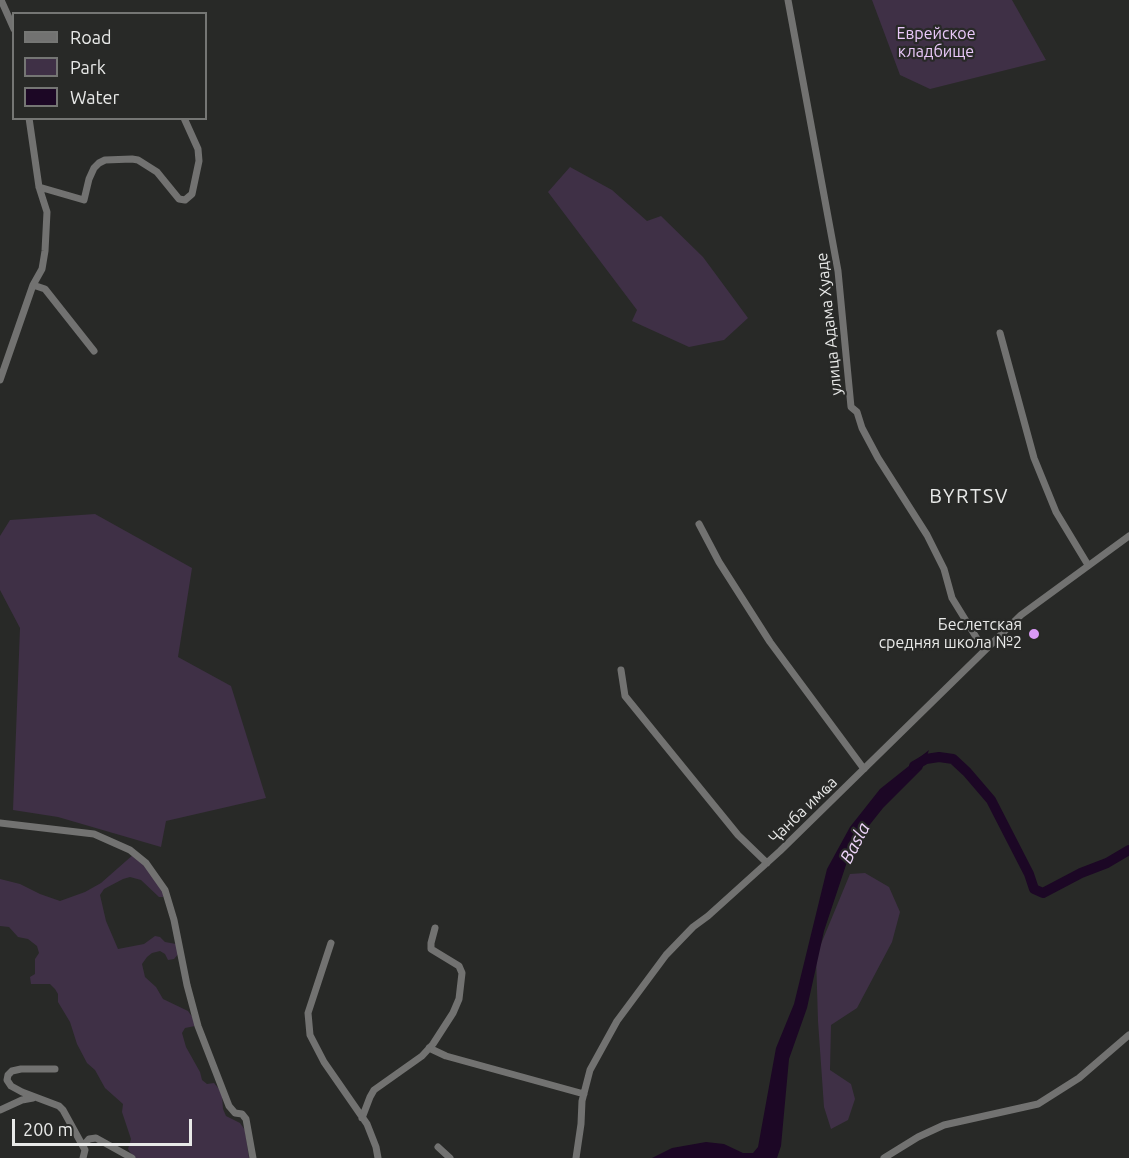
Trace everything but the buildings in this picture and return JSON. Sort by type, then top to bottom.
[{"type":"street","points":[[1,0],[12,25]]},
{"type":"street","name":"улица Адама Хуаде","points":[[788,0],[834,247],[851,407],[857,412],[862,428],[878,458],[927,535],[944,569],[952,598],[984,650]]},
{"type":"street","points":[[0,380],[33,285],[42,269],[47,212],[39,188],[29,120]]},
{"type":"street","points":[[39,188],[84,200],[89,179],[99,163],[105,160],[132,159],[138,160],[157,172],[179,199],[184,200],[192,194],[199,161],[198,149],[185,120]]},
{"type":"street","points":[[33,285],[45,289],[94,351]]},
{"type":"street","points":[[1000,333],[1034,458],[1056,512],[1088,565]]},
{"type":"street","points":[[699,524],[719,562],[770,642],[864,769]]},
{"type":"street","name":"Ҷанба имҩа","points":[[576,1158],[584,1094],[590,1070],[623,1012],[666,955],[693,927],[767,863],[1021,615],[1129,536]]},
{"type":"street","points":[[621,670],[625,696],[738,835],[767,863]]},
{"type":"street","points":[[0,823],[94,834],[130,850],[146,863],[165,890],[198,1026],[229,1106],[235,1113],[242,1114],[246,1119],[253,1158]]},
{"type":"street","points":[[363,1118],[374,1090],[422,1056],[453,1013],[459,999],[462,973],[459,966],[431,949],[435,928]]},
{"type":"street","points":[[331,943],[308,1013],[310,1035],[324,1062],[363,1118],[376,1147],[378,1158]]},
{"type":"street","points":[[886,1158],[918,1137],[944,1125],[1038,1104],[1079,1077],[1129,1035]]},
{"type":"street","points":[[429,1048],[446,1056],[584,1094]]},
{"type":"street","points":[[55,1069],[12,1071],[8,1075],[8,1080],[11,1086],[33,1098],[59,1106],[63,1110],[85,1150],[83,1158]]},
{"type":"street","points":[[0,1110],[22,1100],[33,1098]]},
{"type":"street","points":[[83,1146],[88,1139],[96,1137],[132,1158]]},
{"type":"street","points":[[438,1147],[450,1158]]},
{"type":"green space","name":"Еврейское кладбище","points":[[872,0],[1012,0],[1046,60],[930,89],[900,75]]},
{"type":"green space","points":[[570,167],[612,190],[647,221],[661,216],[703,257],[748,318],[724,340],[689,347],[632,321],[637,310],[548,192]]},
{"type":"green space","points":[[95,514],[192,568],[178,657],[231,686],[266,798],[166,821],[161,847],[58,817],[13,810],[20,628],[0,590],[0,536],[10,520]]},
{"type":"green space","points":[[134,854],[147,866],[163,892],[163,897],[159,897],[141,880],[130,877],[123,879],[104,889],[100,895],[106,921],[118,949],[144,944],[155,936],[165,942],[176,944],[179,953],[174,959],[168,960],[160,951],[147,957],[142,964],[145,977],[156,987],[163,999],[188,1011],[193,1018],[195,1026],[185,1028],[182,1033],[186,1047],[202,1080],[207,1084],[214,1083],[219,1089],[226,1116],[240,1123],[245,1130],[249,1158],[136,1158],[132,1155],[128,1149],[131,1139],[122,1112],[123,1104],[105,1088],[95,1070],[87,1063],[77,1044],[70,1022],[58,1002],[55,989],[50,984],[31,984],[30,977],[35,974],[35,959],[39,953],[37,946],[28,939],[18,937],[9,927],[0,926],[0,879],[20,884],[60,901],[85,892],[101,883]]},
{"type":"green space","points":[[865,873],[889,887],[900,912],[892,942],[857,1008],[831,1025],[830,1070],[851,1084],[855,1099],[848,1120],[831,1129],[824,1107],[816,956],[850,874]]},
{"type":"water","points":[[929,750],[922,769],[883,808],[852,847],[824,931],[807,1008],[789,1059],[781,1146],[777,1158],[652,1158],[672,1148],[706,1142],[724,1144],[743,1153],[753,1153],[758,1147],[776,1048],[794,1004],[827,869],[850,827],[880,789]]},
{"type":"waterway","name":"Basla","points":[[914,766],[926,759],[939,757],[953,759],[967,772],[991,800],[1029,874],[1034,889],[1043,893],[1129,850]]},
{"type":"place","name":"Беслетская средняя школа №2","points":[[1034,634]]},
{"type":"district","name":"BYRTSV","points":[[969,496]]}]
